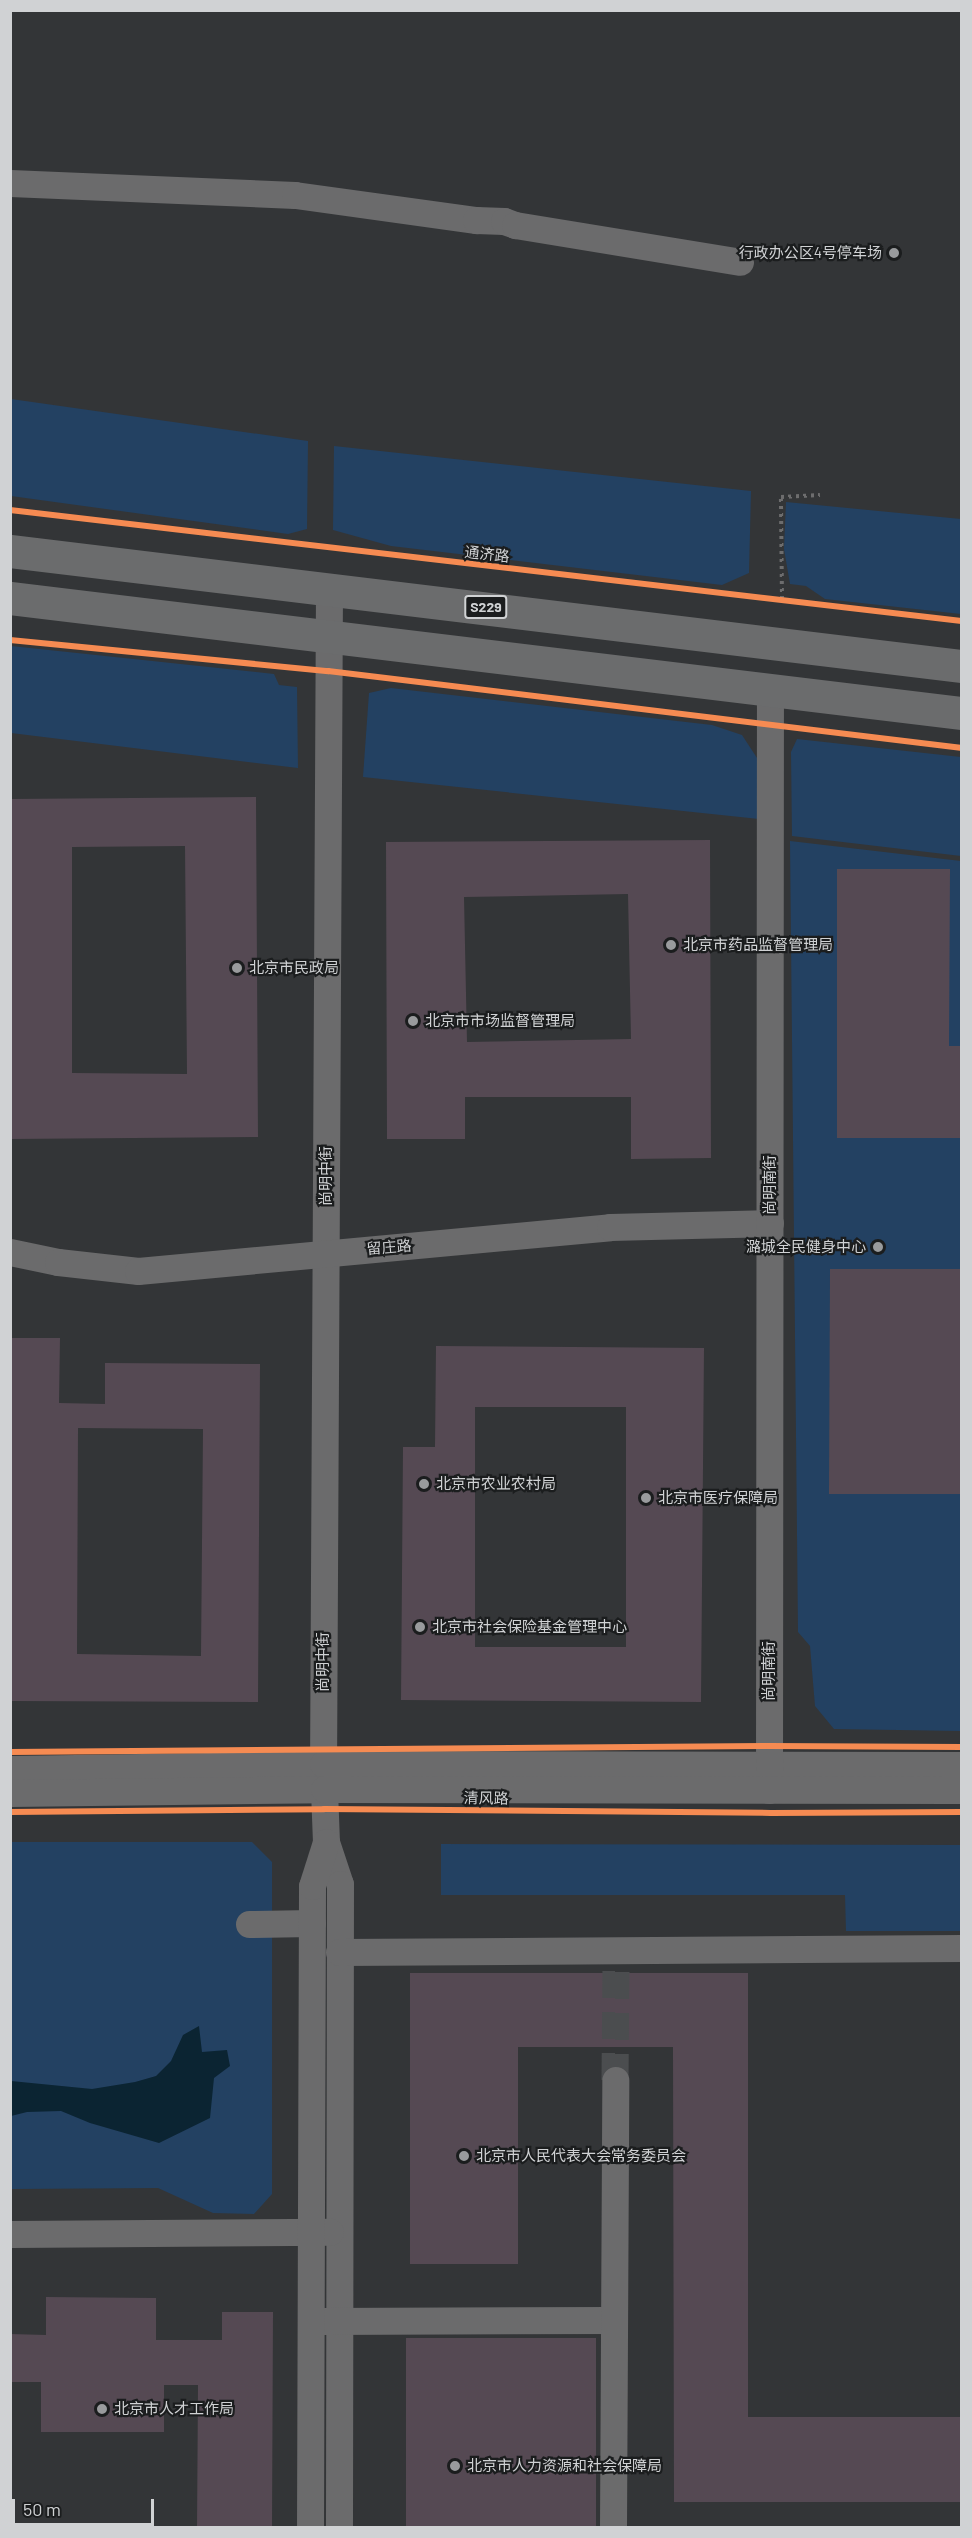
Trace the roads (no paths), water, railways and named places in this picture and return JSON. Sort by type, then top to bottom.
[{"type":"main road","name":"S229","points":[[10,551],[962,666]]},
{"type":"main road","points":[[10,598],[962,713]]},
{"type":"street","points":[[10,183],[295,195],[476,220],[504,221],[514,225],[740,262]]},
{"type":"street","name":"尚明中街","points":[[326,1842],[323,1776],[329,588]]},
{"type":"street","name":"尚明南街","points":[[769,1777],[770,689]]},
{"type":"street","name":"留庄路","points":[[10,1252],[58,1262],[138,1271],[610,1227],[770,1223]]},
{"type":"street","points":[[10,1769],[323,1776],[769,1777],[962,1765]]},
{"type":"street","points":[[10,1793],[323,1776]]},
{"type":"street","points":[[769,1777],[962,1790]]},
{"type":"street","points":[[310,2528],[312,1886],[326,1842]]},
{"type":"street","points":[[326,1842],[340,1884],[339,2528]]},
{"type":"street","points":[[249,1924],[312,1923]]},
{"type":"street","points":[[339,1952],[616,1958],[962,1948]]},
{"type":"street","points":[[613,2528],[615,2080]]},
{"type":"street","points":[[10,2234],[339,2232]]},
{"type":"street","points":[[311,2321],[614,2320]]},
{"type":"tunnel","points":[[615,2080],[616,1966]]},
{"type":"place","name":"行政办公区4号停车场","points":[[894,253]]},
{"type":"place","name":"北京市药品监督管理局","points":[[671,945]]},
{"type":"place","name":"北京市民政局","points":[[237,968]]},
{"type":"place","name":"北京市市场监督管理局","points":[[413,1021]]},
{"type":"place","name":"潞城全民健身中心","points":[[878,1247]]},
{"type":"place","name":"北京市农业农村局","points":[[424,1484]]},
{"type":"place","name":"北京市医疗保障局","points":[[646,1498]]},
{"type":"place","name":"北京市社会保险基金管理中心","points":[[420,1627]]},
{"type":"place","name":"北京市人民代表大会常务委员会","points":[[464,2156]]},
{"type":"place","name":"北京市人才工作局","points":[[102,2409]]},
{"type":"place","name":"北京市人力资源和社会保障局","points":[[455,2466]]}]
